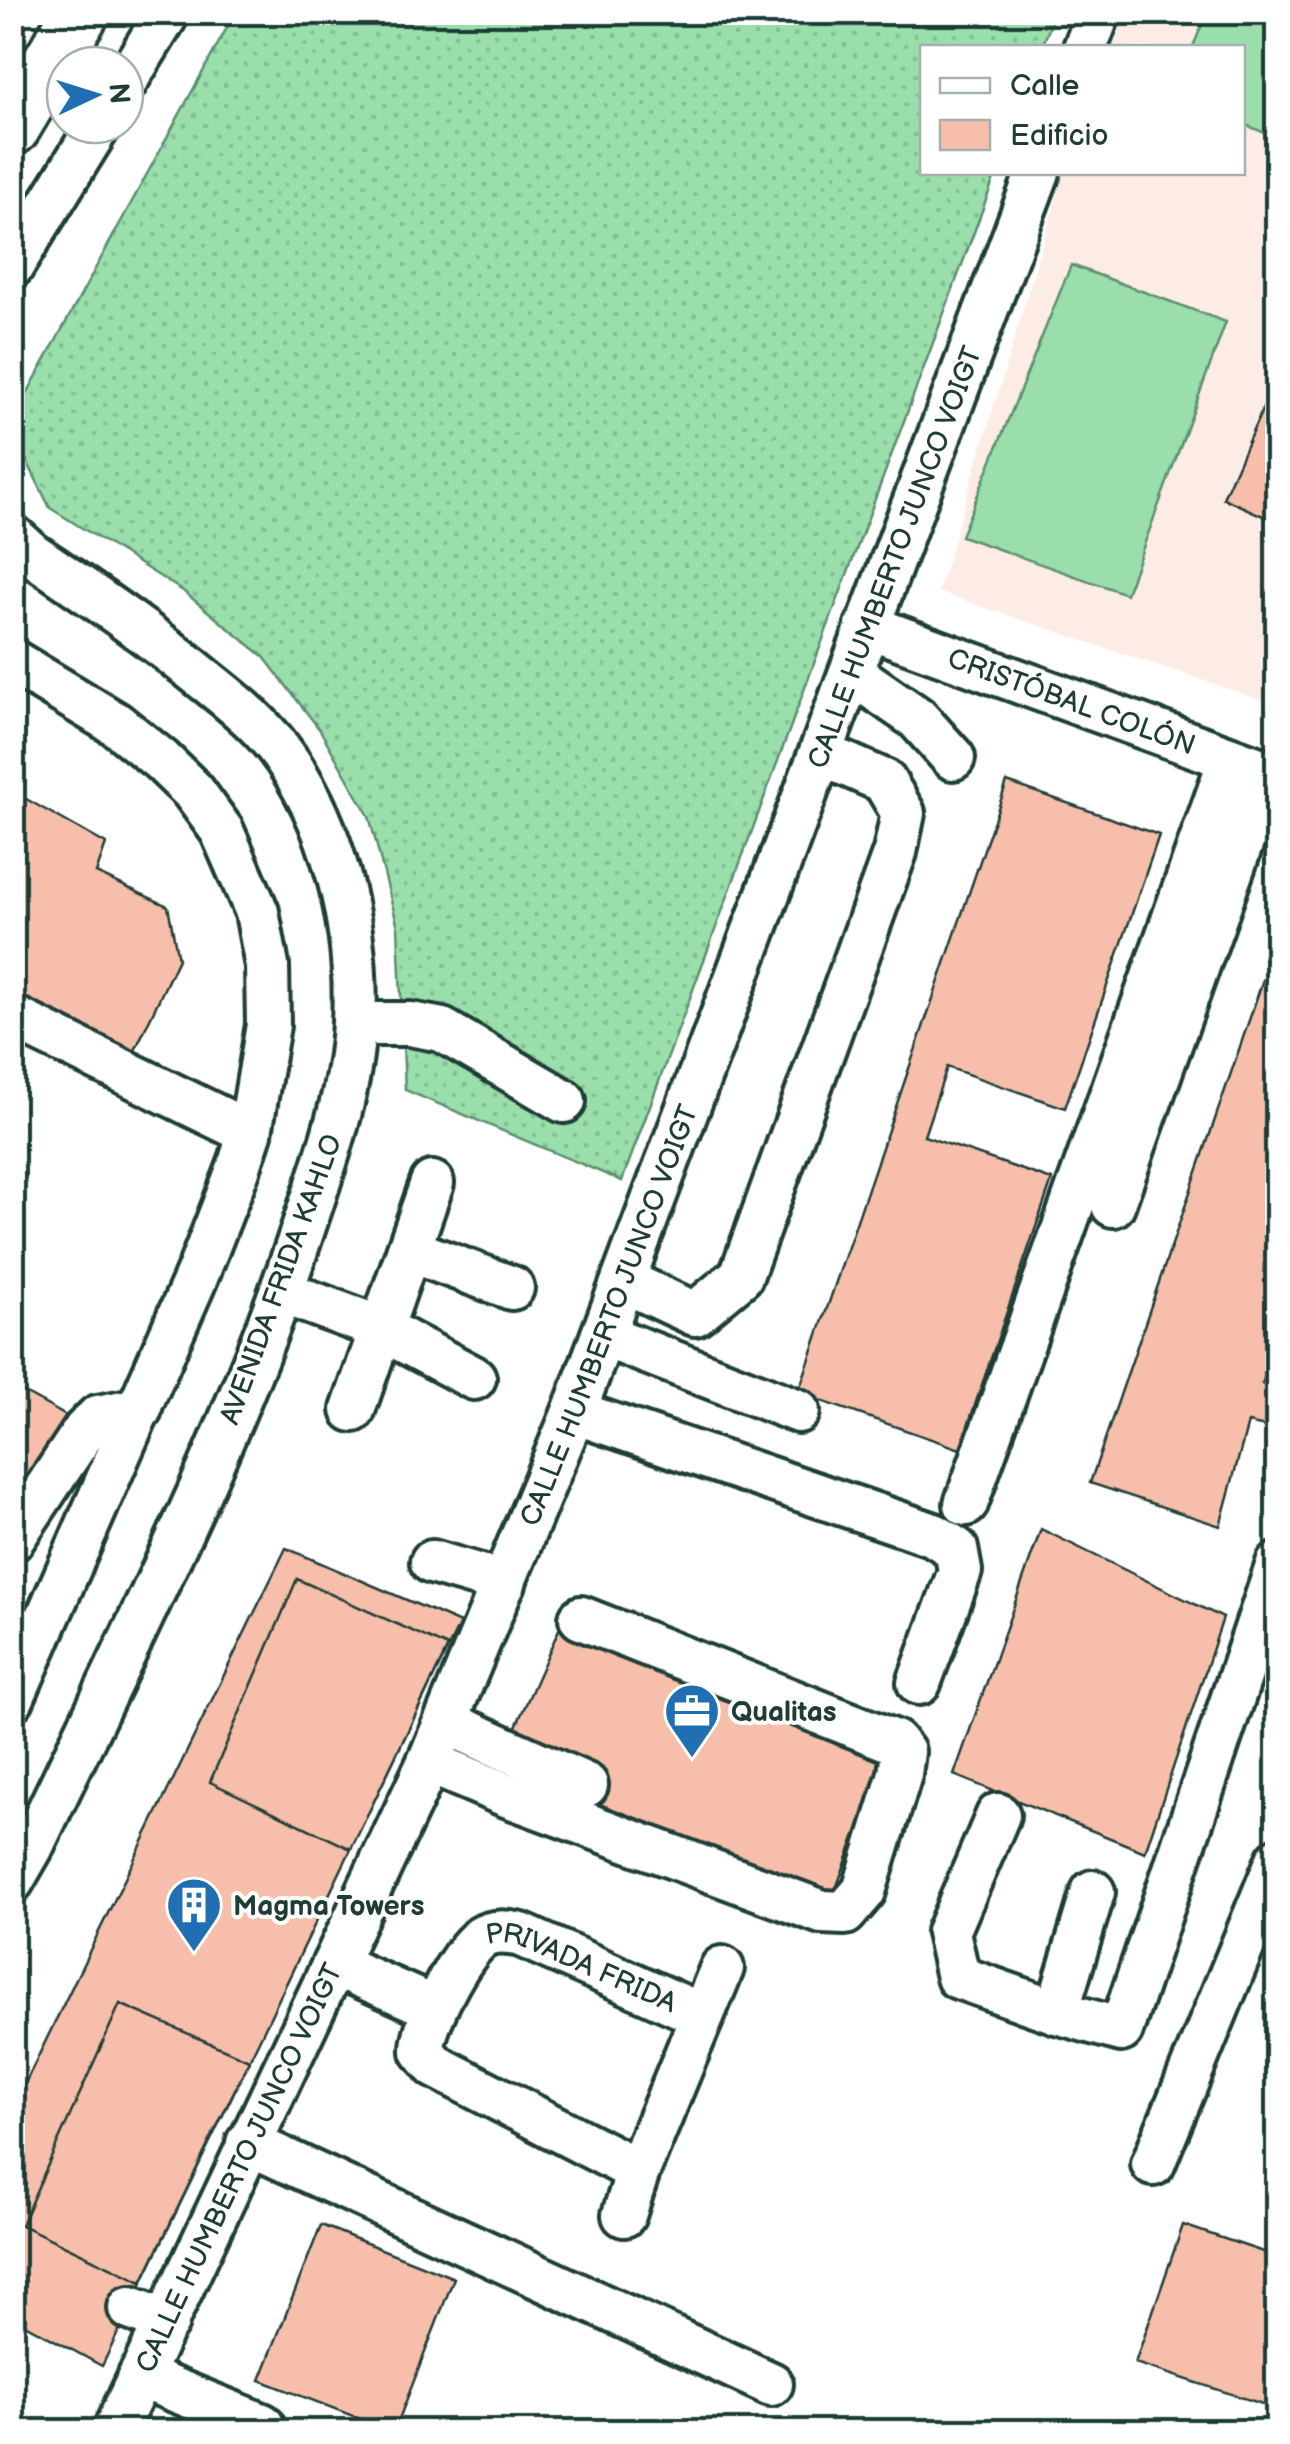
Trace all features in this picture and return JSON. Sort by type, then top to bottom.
[{"type":"highway","points":[[12,126],[81,12]]},
{"type":"street","points":[[145,49],[168,12]]},
{"type":"street","points":[[1087,45],[1099,12]]},
{"type":"street","points":[[12,266],[87,145]]},
{"type":"street","name":"CALLE HUMBERTO JUNCO VOIGT","points":[[114,2432],[140,2376],[148,2314],[248,2144],[334,1964],[429,1762],[574,1412],[1037,175]]},
{"type":"street","points":[[911,641],[911,566],[933,451]]},
{"type":"street","name":"AVENIDA FRIDA KAHLO","points":[[12,536],[244,711],[275,745],[304,791],[326,840],[343,896],[353,955],[354,1024],[337,1126],[282,1292],[198,1495],[32,1848],[12,1881]]},
{"type":"street","name":"CRISTÓBAL COLÓN","points":[[867,626],[1258,769]]},
{"type":"street","points":[[12,662],[116,724],[161,760],[193,791],[222,831],[257,912],[267,966],[268,1026],[250,1133],[197,1275],[12,1700]]},
{"type":"street","points":[[852,673],[917,718],[953,758]]},
{"type":"street","points":[[624,1281],[696,1314],[740,1276],[895,852],[903,813],[884,781],[822,754]]},
{"type":"street","points":[[1113,1205],[1258,769]]},
{"type":"street","points":[[966,1504],[1258,769]]},
{"type":"street","points":[[12,1016],[250,1133]]},
{"type":"street","points":[[354,1024],[410,1024],[442,1030],[564,1101]]},
{"type":"street","points":[[352,1410],[432,1183]]},
{"type":"street","points":[[408,1250],[512,1288]]},
{"type":"street","points":[[282,1292],[380,1328],[474,1378]]},
{"type":"street","points":[[604,1335],[798,1411]]},
{"type":"street","points":[[12,1540],[85,1430],[98,1417],[140,1409]]},
{"type":"street","points":[[574,1412],[934,1535],[956,1549],[960,1571],[919,1683]]},
{"type":"street","points":[[432,1562],[504,1583]]},
{"type":"street","points":[[998,1815],[948,1932],[958,1977],[1121,2030],[1278,1564]]},
{"type":"street","points":[[429,1762],[504,1794],[822,1912],[844,1914],[864,1891],[900,1774],[902,1752],[895,1742],[582,1618]]},
{"type":"street","points":[[446,1722],[586,1784]]},
{"type":"street","points":[[1153,2164],[1278,1860]]},
{"type":"street","points":[[1057,2012],[1093,1892]]},
{"type":"street","name":"PRIVADA FRIDA","points":[[638,2171],[430,2063],[423,2051],[422,2038],[434,2008],[477,1942],[500,1932],[520,1936],[701,2015]]},
{"type":"street","points":[[334,1964],[434,2008]]},
{"type":"street","name":"PRIVADA FRIDA","points":[[624,2215],[638,2171],[722,1968]]},
{"type":"street","points":[[248,2144],[771,2384]]},
{"type":"street","points":[[140,2376],[262,2425]]},
{"type":"shaded area","points":[[1122,13],[1277,13],[1277,705],[938,592],[1063,175],[1245,175],[1245,45],[1110,45]]},
{"type":"green space","points":[[1207,12],[1277,13],[1277,138],[1245,125],[1245,45],[1194,45]]},
{"type":"green space","points":[[235,13],[1055,13],[1043,45],[920,45],[920,175],[995,175],[622,1181],[405,1090],[398,927],[369,816],[320,730],[264,657],[183,591],[50,508],[25,457],[17,412]]},
{"type":"green space","points":[[1071,265],[1226,322],[1126,594],[961,536]]},
{"type":"building","points":[[1278,374],[1278,514],[1274,521],[1223,498]]},
{"type":"building","points":[[1007,782],[1159,835],[1065,1108],[947,1067],[924,1136],[1052,1180],[960,1449],[798,1393]]},
{"type":"building","points":[[12,791],[106,844],[96,873],[168,906],[178,959],[122,1078],[13,1016]]},
{"type":"building","points":[[1278,936],[1278,1344],[1262,1384],[1278,1389],[1278,1430],[1248,1423],[1220,1526],[1090,1483]]},
{"type":"building","points":[[12,1386],[68,1417],[12,1506]]},
{"type":"building","points":[[1041,1529],[1223,1618],[1145,1852],[954,1775]]},
{"type":"building","name":"Magma Towers","points":[[286,1548],[460,1623],[102,2366],[12,2317],[12,2110]]},
{"type":"building","points":[[297,1579],[448,1647],[351,1849],[210,1782]]},
{"type":"building","name":"Qualitas","points":[[560,1627],[890,1744],[831,1902],[494,1776]]},
{"type":"building","points":[[120,2004],[249,2060],[142,2282],[21,2225]]},
{"type":"building","points":[[321,2225],[454,2278],[394,2432],[260,2380]]},
{"type":"building","points":[[1183,2225],[1278,2257],[1278,2409],[1135,2363]]},
{"type":"place","name":"Qualitas","points":[[692,1760]]},
{"type":"place","name":"Magma Towers","points":[[194,1954]]}]
